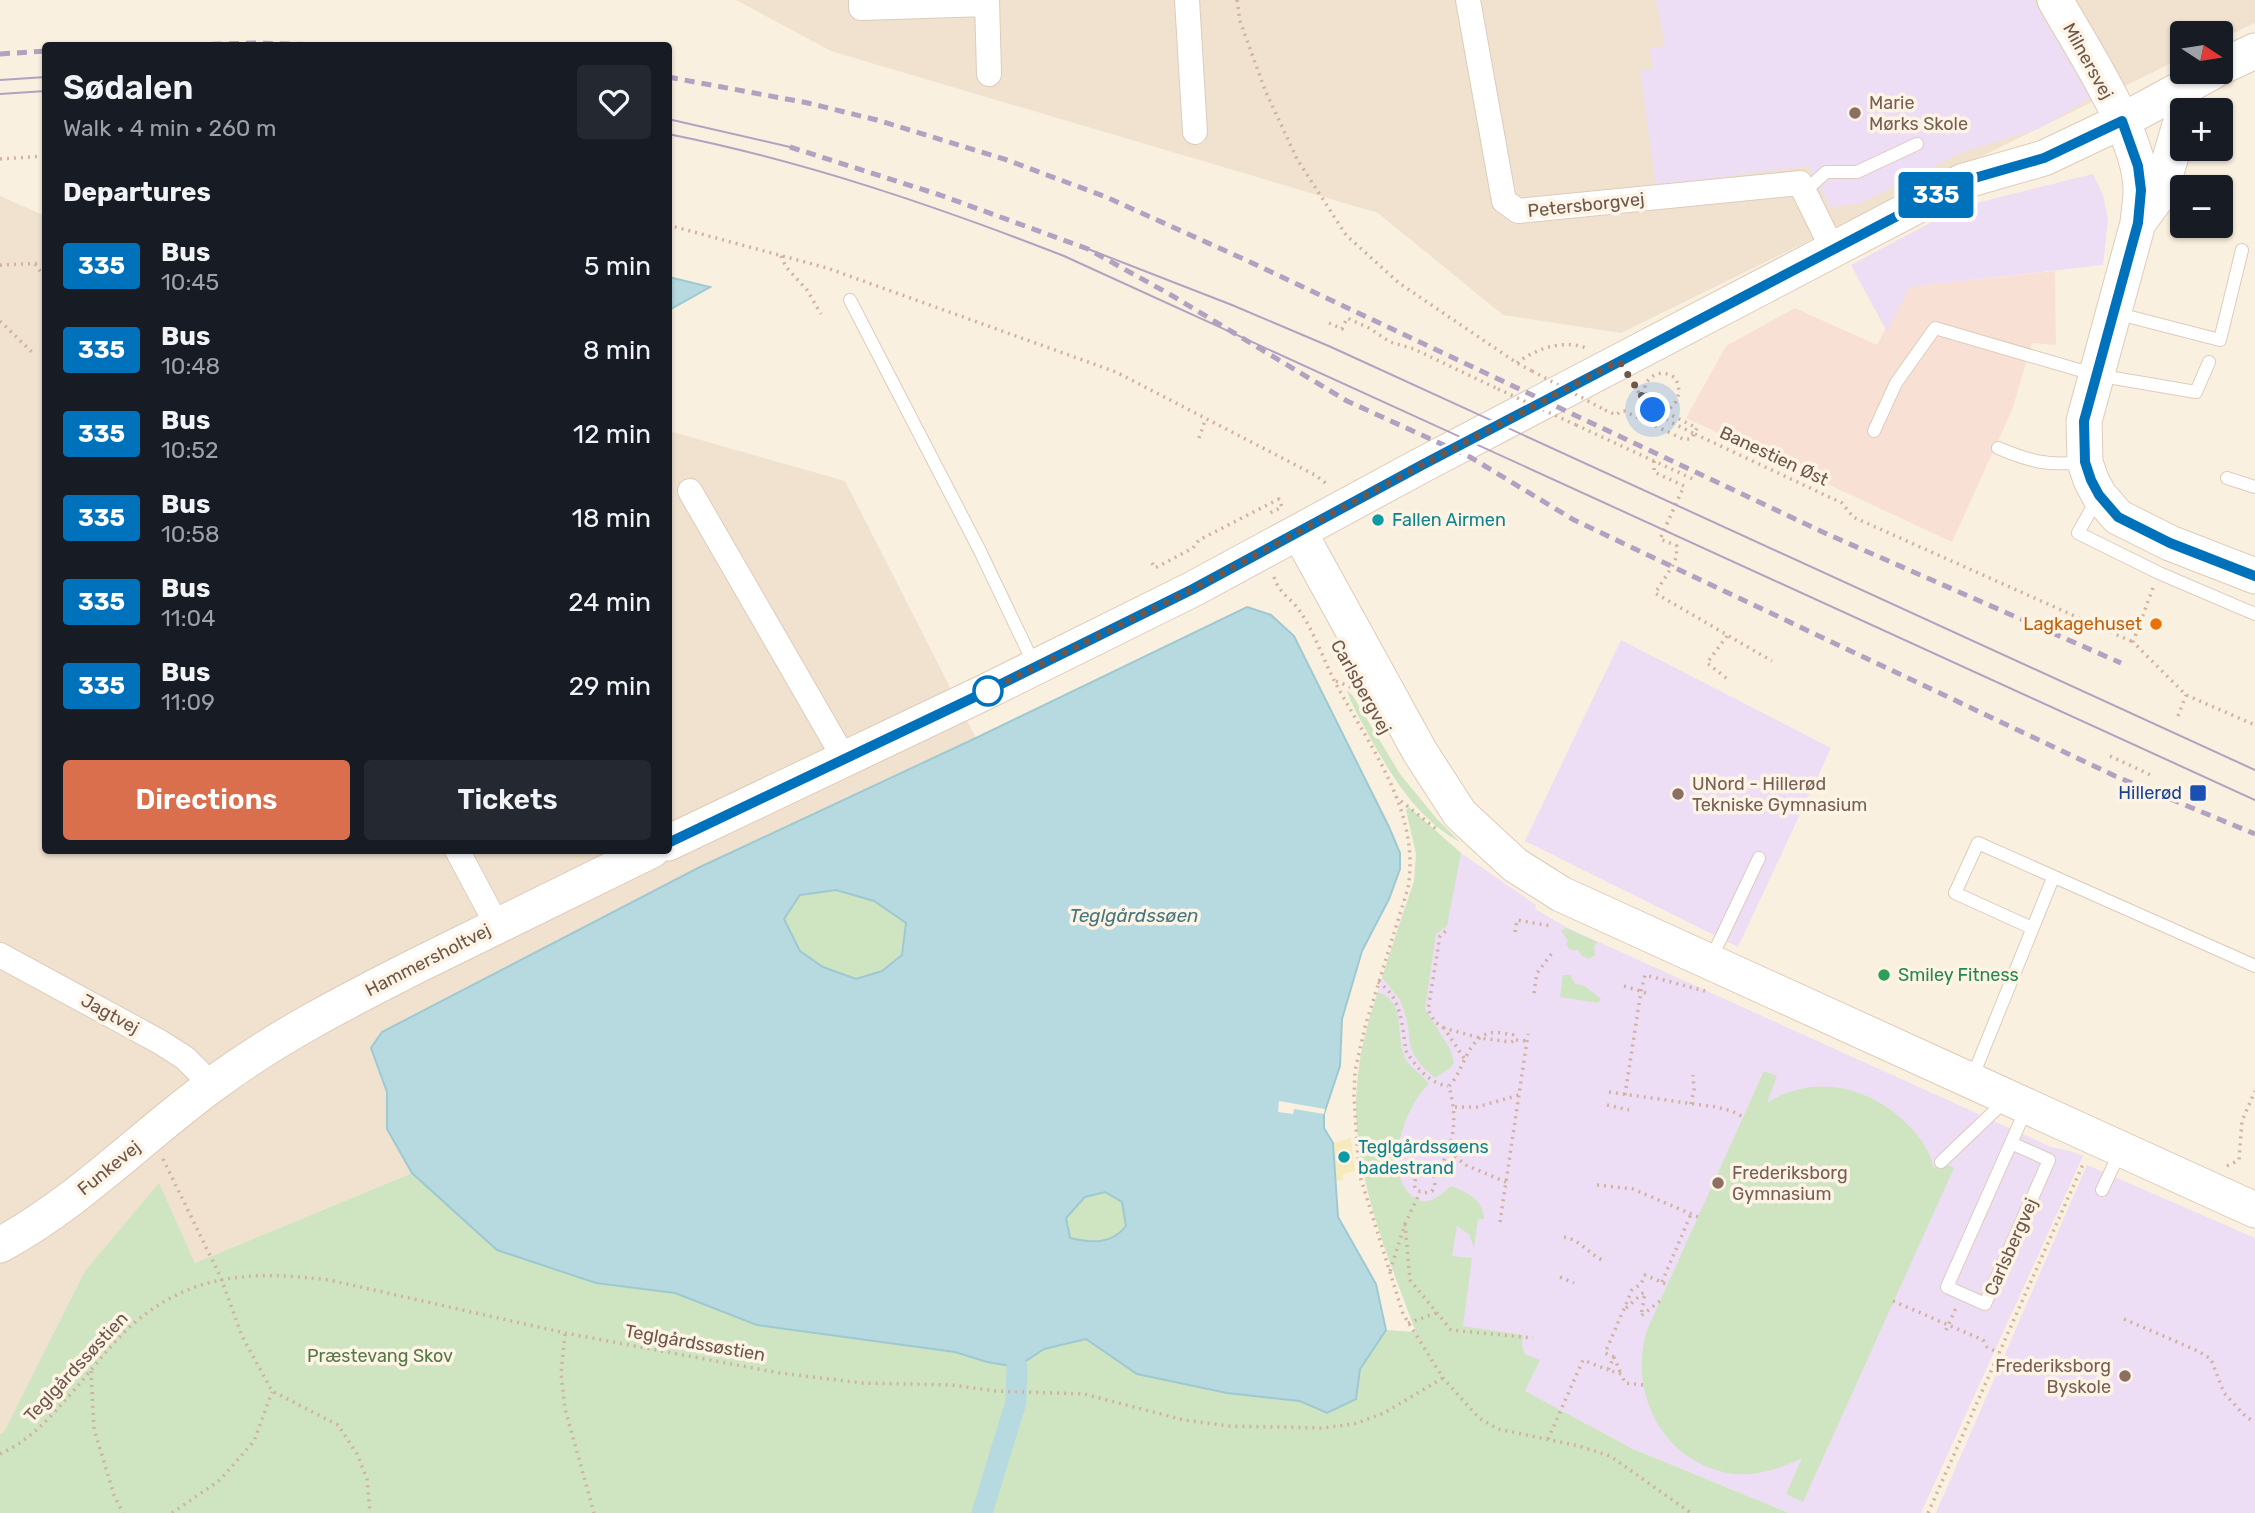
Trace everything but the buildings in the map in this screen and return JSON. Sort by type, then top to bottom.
[{"type":"street","points":[[861,0],[861,8],[987,2],[989,74]]},
{"type":"street","points":[[1188,0],[1195,132]]},
{"type":"street","name":"Petersborgvej","points":[[1468,0],[1504,201],[1518,211],[1800,183],[1805,191]]},
{"type":"street","name":"Milnersvej","points":[[2055,0],[2122,121],[2138,166],[2141,190],[2138,223]]},
{"type":"street","points":[[2233,64],[2255,51]]},
{"type":"street","points":[[672,841],[1193,589],[1352,503],[1605,356],[1833,250],[1964,181],[2044,158],[2199,84]]},
{"type":"street","points":[[2170,159],[2160,193],[2138,223],[2084,421],[2085,462],[2099,495],[2118,517],[2170,543],[2255,576]]},
{"type":"street","points":[[1805,191],[1833,250]]},
{"type":"street","points":[[690,491],[844,758]]},
{"type":"street","name":"Carlsbergvej","points":[[1278,542],[1349,686],[1399,758],[1439,806],[1460,814]]},
{"type":"street","name":"Carlsbergvej","points":[[1278,542],[1460,814],[1515,865],[1561,894],[1709,977],[1971,1081],[2255,1210]]},
{"type":"street","points":[[459,854],[497,925]]},
{"type":"street","name":"Hammersholtvej","points":[[212,1085],[322,1013],[644,854]]},
{"type":"street","name":"Jagtvej","points":[[0,955],[160,1042],[185,1058],[212,1085]]},
{"type":"street","name":"Funkevej","points":[[0,1245],[39,1222],[83,1190],[212,1085]]},
{"type":"lane","points":[[1805,191],[1826,172],[1857,172],[1917,144]]},
{"type":"lane","points":[[2114,313],[2220,340],[2242,250]]},
{"type":"lane","points":[[850,300],[1036,667]]},
{"type":"lane","points":[[1874,431],[1896,383],[1936,328],[2096,375],[2196,392],[2209,362]]},
{"type":"lane","points":[[1998,448],[2030,461],[2057,465],[2085,462]]},
{"type":"lane","points":[[2227,478],[2255,487]]},
{"type":"lane","points":[[2099,495],[2078,533],[2159,573],[2255,614]]},
{"type":"lane","points":[[2032,928],[1955,893],[1978,843],[2255,967]]},
{"type":"lane","points":[[1709,977],[1759,858]]},
{"type":"lane","points":[[1971,1081],[2053,877]]},
{"type":"lane","points":[[1941,1163],[2018,1103]]},
{"type":"lane","name":"Carlsbergvej","points":[[2011,1143],[2049,1160],[1985,1304],[1947,1287],[2011,1143],[2018,1103]]},
{"type":"lane","points":[[2102,1190],[2121,1149]]},
{"type":"path","points":[[1237,0],[1240,21],[1265,90],[1297,159],[1346,235],[1399,283],[1517,363],[1616,415],[1624,411],[1687,440],[1692,439],[1695,434],[1697,428],[1663,411],[1653,410],[1605,356],[1575,344],[1533,351],[1517,363]]},
{"type":"path","points":[[0,159],[42,156]]},
{"type":"path","points":[[672,226],[827,268],[1116,372],[1315,475],[1352,503]]},
{"type":"path","points":[[781,256],[786,267],[807,290],[821,314]]},
{"type":"path","points":[[34,263],[42,274]]},
{"type":"path","points":[[0,265],[42,263]]},
{"type":"path","points":[[1329,323],[1342,329],[1347,318],[1390,342],[1415,349],[1693,479]]},
{"type":"path","points":[[0,321],[34,354]]},
{"type":"path","points":[[1663,411],[1672,407],[1679,399],[1680,389],[1674,377],[1668,373],[1657,373],[1645,384],[1647,401],[1664,419],[1695,434]]},
{"type":"path","points":[[1199,438],[1206,418]]},
{"type":"path","name":"Banestien Øst","points":[[1695,434],[1842,503],[1853,517],[2133,642]]},
{"type":"path","points":[[1654,461],[1654,472],[1689,486]]},
{"type":"path","points":[[1684,486],[1660,539],[1677,546],[1676,558],[1655,593],[1772,661]]},
{"type":"path","points":[[1152,563],[1155,568],[1193,548],[1199,540],[1279,499],[1282,507],[1278,542],[1279,591],[1299,610],[1349,686],[1399,800],[1410,842],[1411,869],[1408,888],[1378,982],[1355,1071],[1354,1121],[1359,1173],[1389,1273],[1408,1323],[1443,1378],[1479,1418],[1498,1429],[1579,1446],[1610,1456],[1691,1513]]},
{"type":"path","points":[[1199,540],[1203,547]]},
{"type":"path","points":[[2138,628],[2133,642],[2186,695],[2255,725]]},
{"type":"path","points":[[1727,636],[1707,663],[1730,681]]},
{"type":"path","points":[[2178,716],[2186,695]]},
{"type":"path","points":[[2110,756],[2153,776]]},
{"type":"path","points":[[1515,932],[1517,920],[1551,926]]},
{"type":"path","points":[[1446,931],[1440,936],[1428,1010],[1464,1058]]},
{"type":"path","points":[[1534,993],[1537,973],[1552,953]]},
{"type":"path","points":[[1626,1095],[1645,975],[1709,977]]},
{"type":"path","points":[[1378,982],[1397,1002],[1406,1051],[1433,1081],[1443,1086],[1449,1086],[1455,1080],[1464,1058],[1480,1038],[1490,1032],[1513,1035],[1516,1040],[1527,1041]]},
{"type":"path","points":[[1624,986],[1643,992]]},
{"type":"path","points":[[1444,1028],[1480,1038]]},
{"type":"path","points":[[1500,1222],[1528,1034]]},
{"type":"path","points":[[1691,1104],[1693,1075]]},
{"type":"path","points":[[1434,1176],[1422,1173],[1416,1177],[1416,1190],[1425,1193],[1432,1191],[1435,1185],[1434,1176],[1448,1152],[1454,1130],[1455,1107],[1449,1086]]},
{"type":"path","points":[[2222,1168],[2239,1160],[2242,1121],[2255,1091]]},
{"type":"path","points":[[1609,1092],[1732,1111],[1743,1117]]},
{"type":"path","points":[[1455,1107],[1477,1107],[1519,1095]]},
{"type":"path","points":[[1607,1105],[1629,1110]]},
{"type":"path","points":[[148,1137],[168,1167],[220,1278],[242,1336],[272,1391],[338,1425],[358,1454],[367,1479],[370,1513]]},
{"type":"path","points":[[1448,1152],[1466,1165],[1506,1182]]},
{"type":"path","points":[[1928,1513],[2087,1155]]},
{"type":"path","points":[[1597,1185],[1633,1189],[1698,1217]]},
{"type":"path","points":[[1389,1273],[1405,1224],[1420,1192]]},
{"type":"path","points":[[1661,1282],[1690,1214]]},
{"type":"path","points":[[1405,1224],[1410,1280],[1451,1330],[1533,1338]]},
{"type":"path","points":[[1564,1237],[1570,1238],[1602,1259]]},
{"type":"path","points":[[1674,1252],[1681,1255]]},
{"type":"path","name":"Teglgårdssøstien","points":[[0,1454],[22,1443],[48,1420],[132,1326],[169,1297],[220,1278],[292,1275],[329,1280],[565,1333],[780,1373],[862,1383],[953,1385],[996,1391],[1084,1394],[1184,1420],[1218,1424],[1322,1428],[1354,1424],[1384,1413],[1443,1378]]},
{"type":"path","points":[[1643,1385],[1625,1383],[1614,1357],[1605,1353],[1623,1307],[1632,1290],[1640,1284],[1645,1275],[1668,1285]]},
{"type":"path","points":[[1560,1277],[1573,1283]]},
{"type":"path","points":[[1623,1307],[1645,1293],[1641,1316],[1661,1300]]},
{"type":"path","points":[[1894,1301],[1983,1340],[1987,1347],[1999,1353]]},
{"type":"path","points":[[1946,1331],[1955,1309]]},
{"type":"path","points":[[1408,1323],[1437,1313]]},
{"type":"path","points":[[2124,1319],[2211,1359],[2224,1393],[2246,1417],[2255,1422]]},
{"type":"path","points":[[565,1333],[561,1373],[565,1409],[594,1513]]},
{"type":"path","points":[[1608,1370],[1614,1357]]},
{"type":"path","points":[[1548,1439],[1583,1360],[1621,1374]]},
{"type":"path","points":[[91,1371],[94,1429],[114,1495],[123,1513]]},
{"type":"path","points":[[172,1513],[220,1480],[254,1441],[272,1391]]},
{"type":"shaded area","points":[[736,0],[2255,0],[2255,23],[2233,33],[2233,21],[2170,21],[2170,64],[1621,333],[1503,315],[1378,213],[831,51]]},
{"type":"shaded area","name":"Marie Mørks Skole","points":[[1656,0],[2033,0],[2090,98],[2038,129],[1962,152],[1861,203],[1831,207],[1808,166],[1656,185],[1640,70],[1653,69],[1650,48],[1665,46]]},
{"type":"shaded area","points":[[2093,174],[2103,195],[2108,220],[2103,265],[1909,287],[1887,332],[1851,265],[1960,207]]},
{"type":"shaded area","points":[[0,196],[42,215],[42,854],[672,854],[672,432],[845,481],[976,738],[698,868],[382,1032],[371,1048],[387,1092],[387,1129],[412,1173],[195,1263],[158,1184],[4,1432],[0,1434]]},
{"type":"shaded area","points":[[2055,271],[2056,345],[2032,343],[2012,410],[1952,542],[1686,418],[1726,346],[1795,308],[1877,345],[1907,287]]},
{"type":"shaded area","name":"UNord - Hillerød Tekniske Gymnasium","points":[[1621,640],[1831,748],[1738,947],[1525,841]]},
{"type":"shaded area","name":"Frederiksborg Gymnasium","points":[[1433,830],[1461,853],[1536,905],[1535,909],[1568,928],[2051,1147],[2083,1156],[1921,1513],[1789,1513],[1633,1449],[1416,1333],[1385,1249],[1362,1170],[1357,1093],[1360,1060],[1369,1019]]},
{"type":"shaded area","name":"Frederiksborg Byskole","points":[[2087,1165],[2255,1238],[2255,1513],[1936,1513]]},
{"type":"green space","points":[[1347,690],[1400,774],[1460,842],[1431,821],[1406,795],[1368,734]]},
{"type":"green space","points":[[1409,807],[1461,853],[1447,926],[1436,934],[1425,1009],[1450,1049],[1454,1062],[1435,1078],[1412,1051],[1402,1005],[1382,977],[1414,881],[1416,854],[1406,810]]},
{"type":"green space","points":[[836,890],[874,901],[906,923],[902,954],[882,971],[856,979],[823,967],[799,951],[784,919],[800,895]]},
{"type":"green space","points":[[1566,928],[1597,942],[1594,947],[1595,955],[1589,959],[1582,956],[1578,950],[1570,950],[1566,944],[1568,940],[1561,931]]},
{"type":"green space","points":[[1563,975],[1570,975],[1575,984],[1583,985],[1601,999],[1598,1003],[1560,997]]},
{"type":"green space","name":"Præstevang Skov","points":[[1378,992],[1387,997],[1397,1012],[1406,1060],[1429,1084],[1416,1100],[1402,1132],[1397,1163],[1401,1181],[1412,1196],[1423,1201],[1434,1199],[1451,1186],[1474,1198],[1483,1212],[1484,1219],[1478,1219],[1474,1248],[1469,1234],[1457,1226],[1452,1256],[1472,1258],[1463,1326],[1523,1335],[1522,1346],[1525,1354],[1540,1360],[1525,1391],[1633,1449],[1789,1513],[0,1513],[0,1434],[4,1432],[85,1271],[159,1183],[195,1263],[412,1173],[497,1250],[596,1283],[675,1293],[757,1325],[955,1352],[987,1362],[1017,1367],[1044,1349],[1086,1339],[1138,1374],[1227,1393],[1300,1401],[1328,1413],[1356,1399],[1360,1369],[1386,1330],[1416,1332],[1372,1206],[1358,1140],[1356,1107],[1359,1064]]},
{"type":"green space","points":[[1764,1071],[1777,1076],[1767,1103],[1785,1093],[1823,1086],[1861,1094],[1879,1102],[1910,1127],[1925,1147],[1934,1170],[1938,1161],[1954,1168],[1803,1502],[1786,1494],[1802,1458],[1753,1474],[1735,1474],[1710,1468],[1689,1457],[1671,1442],[1657,1423],[1642,1378],[1642,1354],[1647,1330]]},
{"type":"green space","points":[[1105,1192],[1122,1202],[1126,1226],[1114,1237],[1101,1241],[1070,1238],[1066,1218],[1085,1197]]},
{"type":"sand","name":"Teglgårdssøens badestrand","points":[[1351,1138],[1355,1171],[1343,1174],[1343,1180],[1336,1181],[1333,1143]]},
{"type":"water","points":[[672,278],[710,287],[672,308]]},
{"type":"water","name":"Teglgårdssøen","points":[[1247,607],[1271,615],[1294,636],[1400,853],[1400,869],[1389,899],[1362,951],[1342,1019],[1340,1066],[1324,1114],[1324,1128],[1333,1143],[1338,1217],[1376,1284],[1386,1330],[1360,1369],[1356,1399],[1327,1413],[1300,1401],[1227,1393],[1137,1374],[1086,1339],[1044,1349],[1017,1367],[987,1362],[955,1352],[757,1325],[675,1293],[596,1283],[497,1250],[412,1173],[387,1129],[387,1092],[371,1048],[382,1032],[698,868]],"holes":[[[836,890],[874,901],[906,923],[902,955],[882,971],[856,979],[823,967],[800,951],[784,919],[800,895]],[[1105,1192],[1122,1202],[1126,1226],[1114,1237],[1101,1241],[1070,1238],[1066,1218],[1085,1197]]]},
{"type":"pier","points":[[1279,1101],[1325,1109],[1324,1114],[1294,1109],[1293,1114],[1278,1112]]},
{"type":"waterway","points":[[982,1513],[1016,1402],[1017,1367]]},
{"type":"tram line","points":[[0,80],[42,77]]},
{"type":"tram line","points":[[0,94],[42,91]]},
{"type":"tram line","points":[[672,120],[790,147]]},
{"type":"tram line","points":[[672,135],[769,157],[869,186],[1064,256],[2255,800]]},
{"type":"tram line","points":[[1088,249],[1331,347],[2255,770]]},
{"type":"railway","points":[[0,54],[42,51]]},
{"type":"railway","points":[[672,78],[808,103],[877,120],[1007,160],[1106,197],[1248,261],[1827,534],[2121,663]]},
{"type":"railway","points":[[790,147],[940,195],[1088,249],[1171,295],[1347,401],[1470,457],[1574,520],[2115,776],[2255,834]]},
{"type":"bus line","name":"335","points":[[672,841],[981,694],[1193,589],[1422,465],[1964,181],[2044,158],[2122,121],[2138,166],[2141,190],[2138,223],[2084,421],[2085,462],[2099,495],[2118,517],[2170,543],[2255,576]]},
{"type":"place","name":"Marie Mørks Skole","points":[[1855,113]]},
{"type":"place","name":"Fallen Airmen","points":[[1378,520]]},
{"type":"place","name":"Lagkagehuset","points":[[2156,624]]},
{"type":"place","name":"Hillerød","points":[[2198,793]]},
{"type":"place","name":"UNord - Hillerød Tekniske Gymnasium","points":[[1678,794]]},
{"type":"place","name":"Smiley Fitness","points":[[1884,975]]},
{"type":"place","name":"Teglgårdssøens badestrand","points":[[1344,1157]]},
{"type":"place","name":"Frederiksborg Gymnasium","points":[[1718,1183]]},
{"type":"place","name":"Frederiksborg Byskole","points":[[2125,1376]]},
{"type":"route","points":[[988,691],[981,694],[1193,589],[1619,361],[1653,410]]}]
